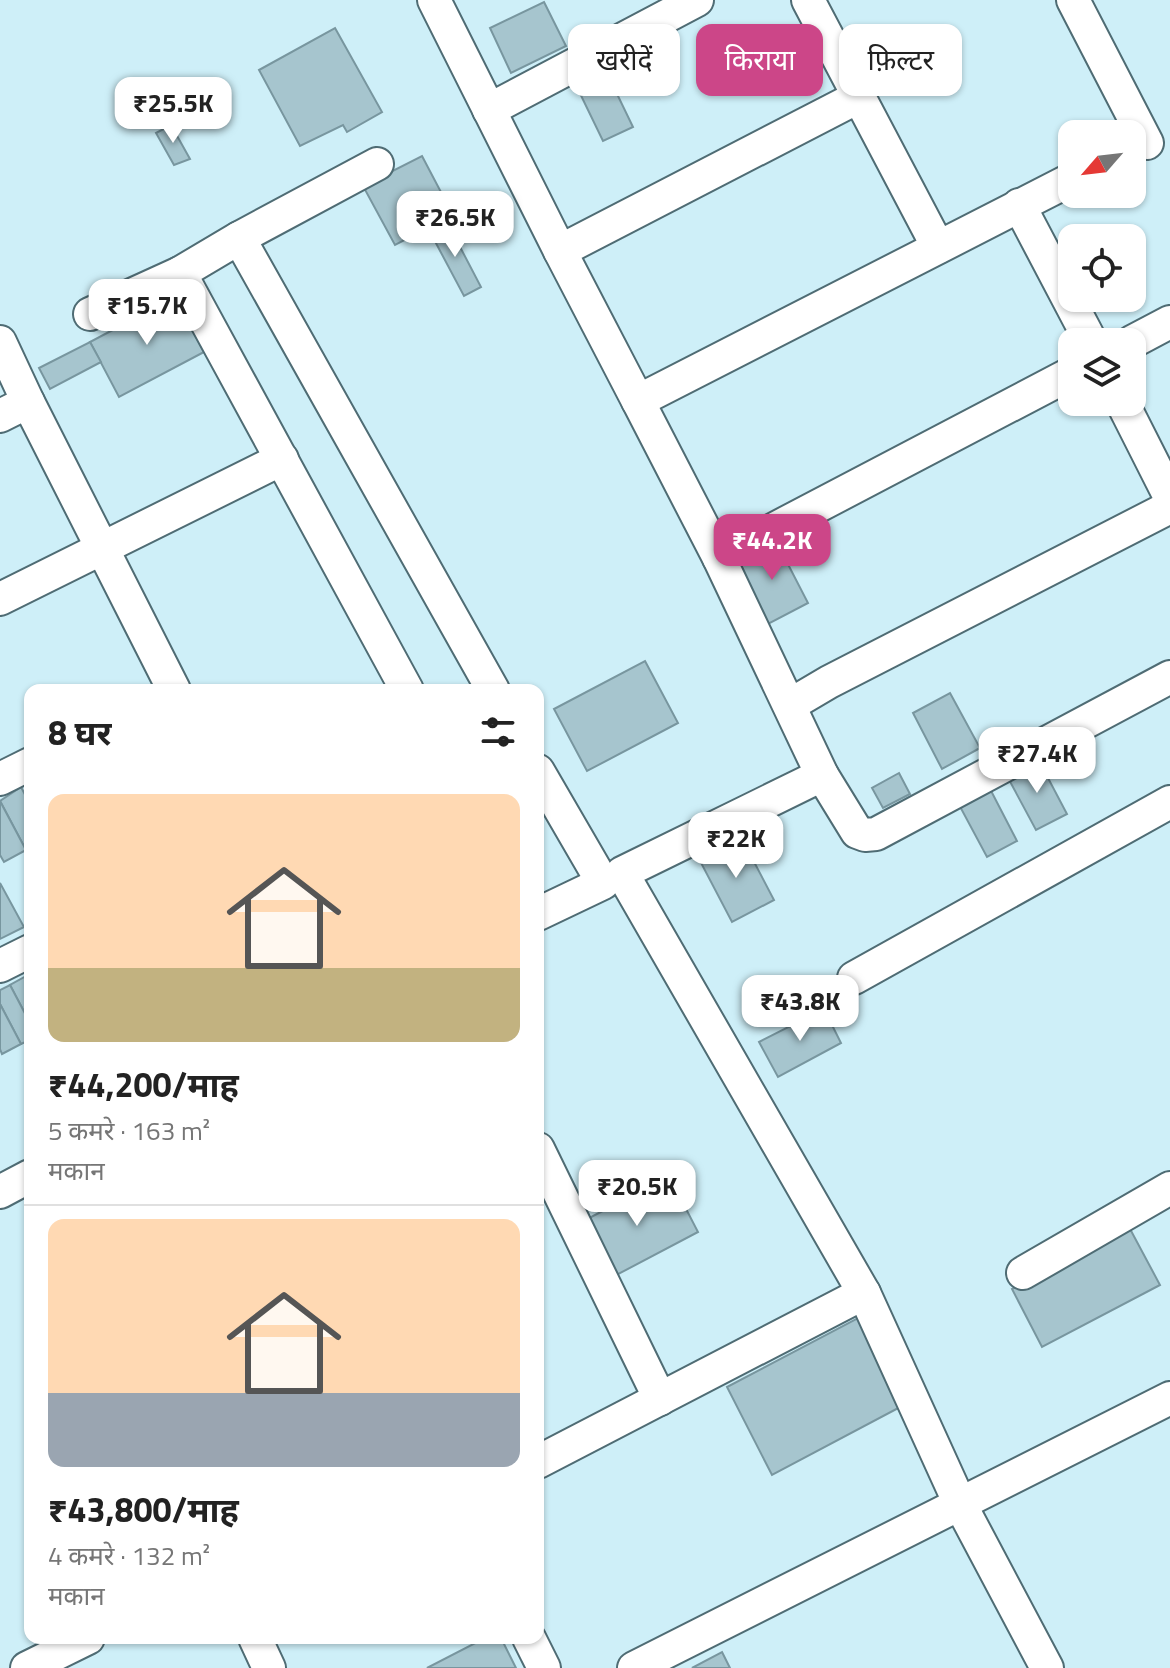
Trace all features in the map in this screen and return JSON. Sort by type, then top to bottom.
[{"type":"street","points":[[434,0],[719,558],[822,775],[857,832],[876,834],[1170,677]]},
{"type":"street","points":[[489,110],[697,0]]},
{"type":"street","points":[[808,0],[839,57]]},
{"type":"street","points":[[1073,0],[1150,142]]},
{"type":"street","points":[[560,251],[860,96],[938,247]]},
{"type":"street","points":[[90,314],[180,273],[377,164]]},
{"type":"street","points":[[638,401],[1058,186]]},
{"type":"street","points":[[1019,205],[1084,328]]},
{"type":"street","points":[[239,238],[490,684]]},
{"type":"street","points":[[180,273],[404,684]]},
{"type":"street","points":[[1146,335],[1170,322]]},
{"type":"street","points":[[0,342],[14,409],[101,548],[171,684]]},
{"type":"street","points":[[719,558],[1058,380]]},
{"type":"street","points":[[1129,416],[1170,497]]},
{"type":"street","points":[[0,599],[282,459]]},
{"type":"street","points":[[790,705],[1170,507]]},
{"type":"street","points":[[0,779],[24,767]]},
{"type":"street","points":[[544,911],[822,775]]},
{"type":"street","points":[[544,785],[613,878],[864,1293],[960,1504],[1047,1668]]},
{"type":"street","points":[[854,978],[1170,802]]},
{"type":"street","points":[[0,966],[24,954]]},
{"type":"street","points":[[544,1161],[660,1399]]},
{"type":"street","points":[[0,1192],[24,1179]]},
{"type":"street","points":[[1023,1273],[1170,1188]]},
{"type":"street","points":[[544,1459],[864,1293]]},
{"type":"street","points":[[634,1668],[1170,1398]]},
{"type":"street","points":[[27,1668],[76,1644]]},
{"type":"street","points":[[258,1644],[269,1668]]},
{"type":"street","points":[[532,1644],[544,1668]]},
{"type":"building","points":[[544,2],[566,46],[511,73],[490,28]]},
{"type":"building","points":[[335,28],[382,112],[347,132],[343,125],[300,146],[259,70]]},
{"type":"building","points":[[581,96],[618,96],[633,127],[603,141]]},
{"type":"building","points":[[171,125],[190,159],[174,165],[156,133]]},
{"type":"building","points":[[422,156],[453,215],[395,245],[363,186]]},
{"type":"building","points":[[447,222],[481,287],[464,296],[429,230]]},
{"type":"building","points":[[175,297],[204,352],[119,397],[90,342]]},
{"type":"building","points":[[90,342],[101,362],[50,389],[39,368]]},
{"type":"building","points":[[776,541],[808,603],[768,624],[735,562]]},
{"type":"building","points":[[645,661],[678,723],[587,771],[554,709]]},
{"type":"building","points":[[950,693],[980,748],[942,769],[913,713]]},
{"type":"building","points":[[1038,759],[1067,814],[1036,830],[1007,776]]},
{"type":"building","points":[[899,773],[910,794],[883,808],[872,788]]},
{"type":"building","points":[[988,785],[1017,841],[987,857],[957,801]]},
{"type":"building","points":[[21,787],[24,793],[24,846],[0,801]]},
{"type":"building","points":[[0,801],[24,851],[4,862],[0,855]]},
{"type":"building","points":[[741,837],[774,900],[732,922],[699,859]]},
{"type":"building","points":[[0,883],[24,927],[0,939]]},
{"type":"building","points":[[24,977],[24,1012],[10,985]]},
{"type":"building","points":[[10,985],[24,1012],[24,1043],[21,1044],[0,1004],[0,990]]},
{"type":"building","points":[[0,1004],[21,1044],[2,1054],[0,1049]]},
{"type":"building","points":[[824,1009],[841,1043],[778,1077],[759,1042]]},
{"type":"building","points":[[669,1176],[698,1232],[605,1281],[576,1225]]},
{"type":"building","points":[[1129,1227],[1160,1285],[1042,1347],[1012,1289]]},
{"type":"building","points":[[858,1318],[904,1405],[772,1475],[727,1387]]},
{"type":"building","points":[[473,1644],[504,1644],[516,1668],[427,1668]]},
{"type":"building","points":[[722,1652],[730,1668],[692,1668]]}]
